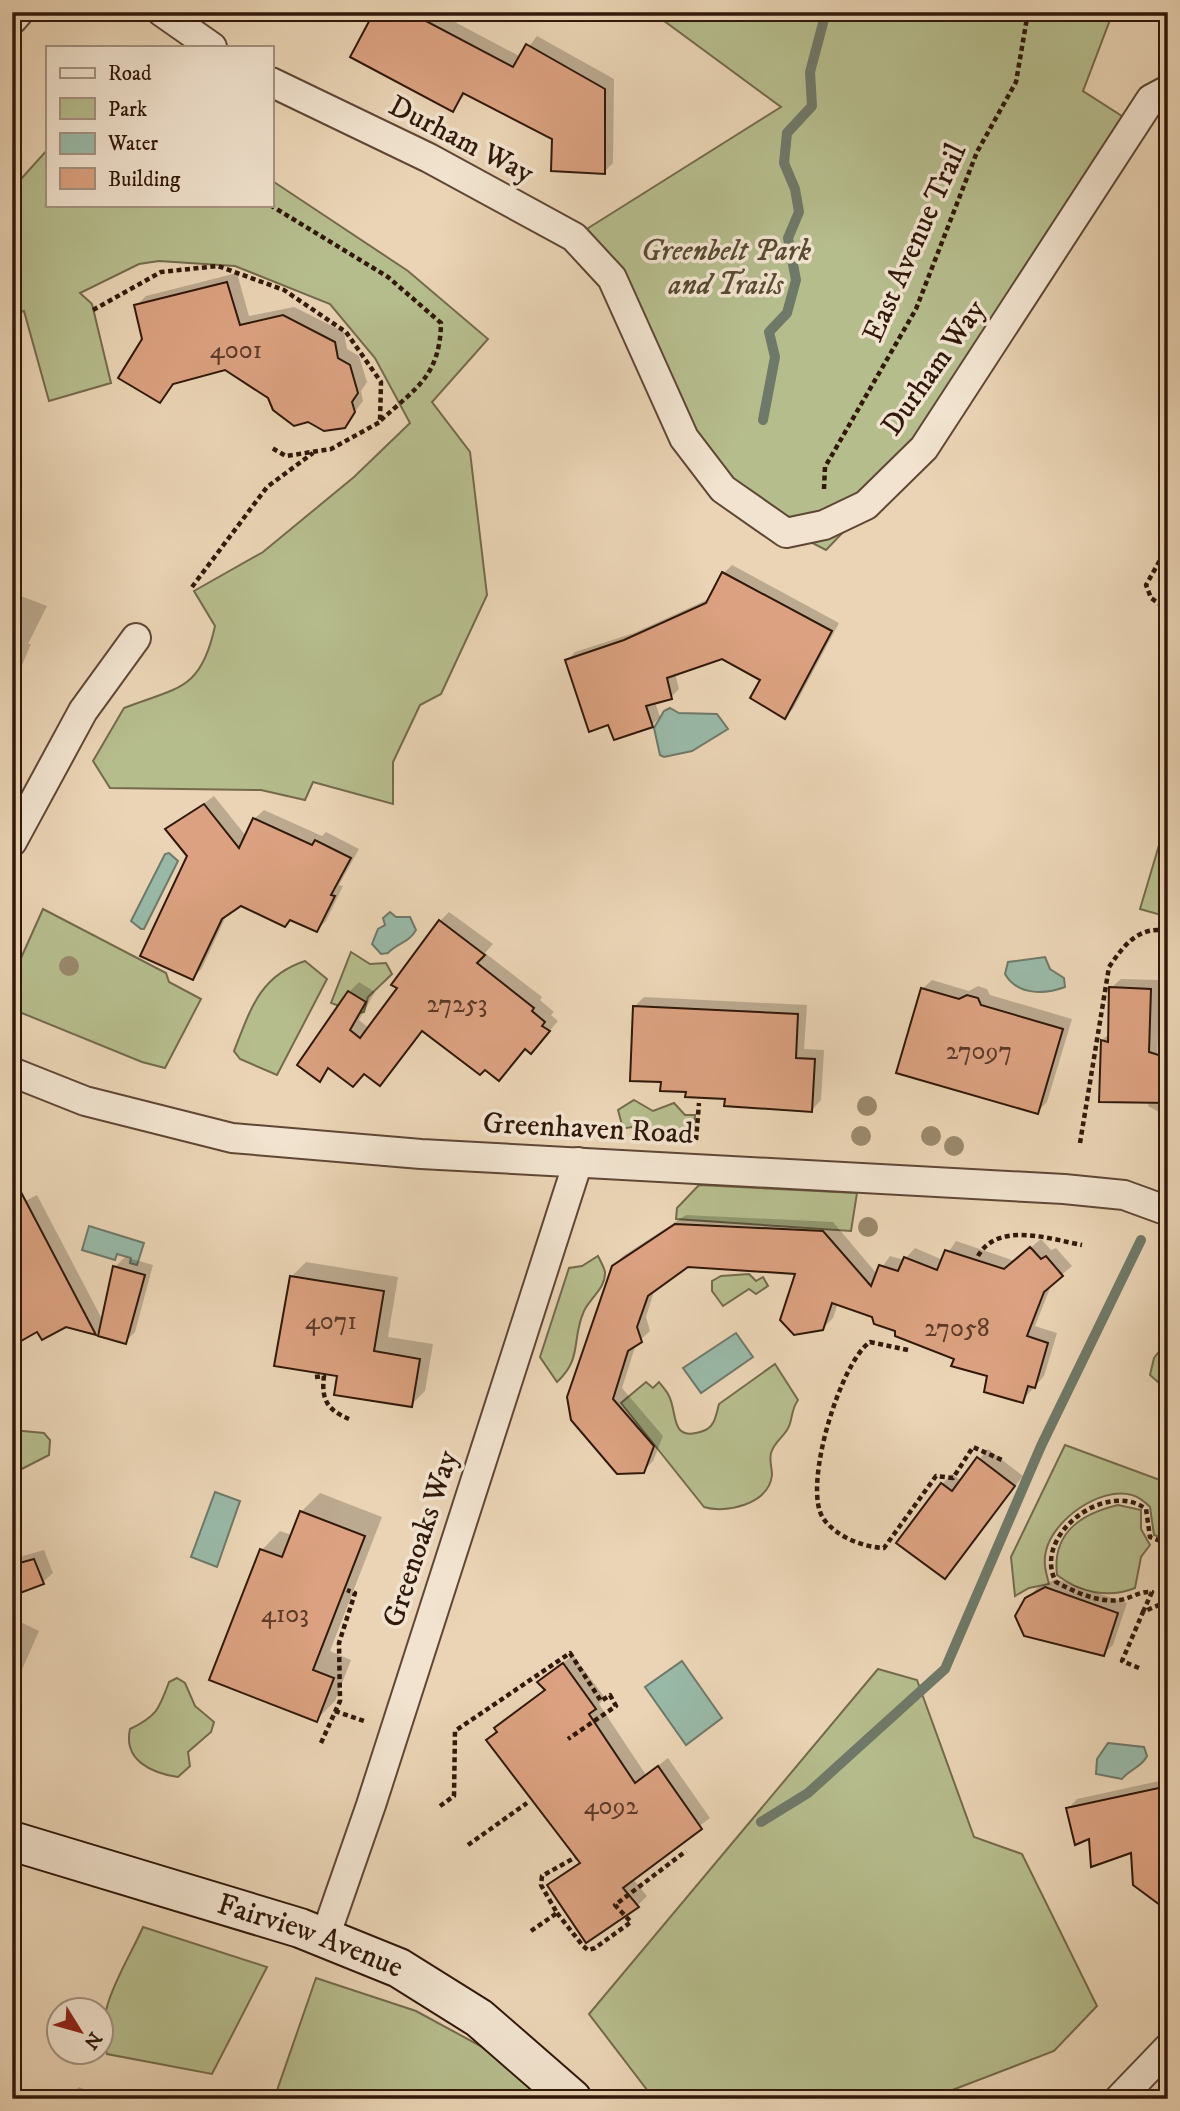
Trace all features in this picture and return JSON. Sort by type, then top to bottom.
[{"type":"main road","name":"Fairview Avenue","points":[[12,1841],[325,1937],[399,1968],[440,1991],[479,2018],[572,2099]]},
{"type":"street","points":[[12,20],[19,12]]},
{"type":"street","points":[[162,12],[211,46]]},
{"type":"street","name":"Durham Way","points":[[273,83],[429,158],[574,237],[612,278],[684,438],[723,489],[786,533],[824,525],[866,505],[924,448],[1152,99],[1168,90]]},
{"type":"street","points":[[12,842],[83,711],[136,638]]},
{"type":"street","name":"Greenhaven Road","points":[[12,1072],[85,1101],[232,1138],[578,1162],[1064,1188],[1124,1195],[1168,1212]]},
{"type":"street","name":"Greenoaks Way","points":[[325,1937],[371,1805],[578,1162]]},
{"type":"street","points":[[1119,2099],[1168,2048]]},
{"type":"path","name":"East Avenue Trail","points":[[824,525],[825,467],[916,309],[977,152],[1016,82],[1028,12]]},
{"type":"path","points":[[272,206],[388,277],[441,323],[440,346],[429,376],[380,422],[331,449],[286,456],[272,448]]},
{"type":"path","points":[[93,310],[161,272],[218,266],[284,290],[346,332],[381,382],[380,422]]},
{"type":"path","points":[[192,587],[267,487],[313,452]]},
{"type":"path","points":[[1168,546],[1146,584],[1151,598],[1168,610]]},
{"type":"path","points":[[1080,1143],[1109,967],[1123,946],[1136,934],[1158,929],[1168,931]]},
{"type":"path","points":[[978,1256],[985,1244],[1004,1235],[1082,1245]]},
{"type":"path","points":[[908,1350],[870,1342],[860,1349],[850,1364],[822,1446],[817,1496],[822,1517],[843,1536],[870,1547],[884,1548],[936,1476],[953,1478],[973,1447],[1002,1460]]},
{"type":"path","points":[[315,1377],[324,1376],[322,1392],[328,1407],[348,1419]]},
{"type":"path","points":[[1139,1668],[1122,1661],[1152,1592],[1141,1591],[1122,1600],[1103,1600],[1056,1582],[1050,1571],[1052,1550],[1064,1528],[1082,1513],[1101,1503],[1123,1499],[1146,1509],[1150,1537],[1168,1544]]},
{"type":"path","points":[[321,1744],[340,1701],[338,1643],[355,1593],[347,1590]]},
{"type":"path","points":[[1143,1612],[1168,1601]]},
{"type":"path","points":[[440,1806],[454,1796],[454,1731],[570,1653],[601,1701],[610,1695],[616,1706],[568,1739]]},
{"type":"path","points":[[335,1711],[373,1724]]},
{"type":"path","points":[[468,1845],[527,1803]]},
{"type":"path","points":[[576,1857],[541,1876],[541,1885],[557,1913],[588,1950],[595,1948],[631,1922],[615,1905],[686,1851]]},
{"type":"path","points":[[531,1931],[557,1913]]},
{"type":"green space","name":"Greenbelt Park and Trails","points":[[652,12],[1113,12],[1083,91],[1125,118],[924,448],[826,550],[760,516],[723,489],[574,237],[781,107]]},
{"type":"green space","points":[[46,151],[46,206],[273,206],[273,181],[408,271],[488,339],[432,402],[470,452],[487,595],[441,694],[420,705],[393,762],[393,804],[313,782],[305,800],[261,790],[110,788],[93,761],[124,708],[184,684],[202,663],[215,626],[194,591],[263,552],[354,477],[410,423],[375,358],[330,304],[235,266],[159,261],[139,264],[80,293],[92,304],[111,383],[49,401],[24,311],[12,314],[12,189]]},
{"type":"green space","points":[[1168,815],[1168,917],[1140,909]]},
{"type":"green space","points":[[43,909],[166,973],[169,982],[201,999],[165,1068],[142,1062],[12,1009],[12,978]]},
{"type":"green space","points":[[351,952],[370,964],[386,963],[392,974],[368,997],[364,1012],[358,1013],[331,1003]]},
{"type":"green space","points":[[305,961],[327,979],[277,1075],[240,1059],[234,1051],[258,997],[277,976]]},
{"type":"green space","points":[[634,1100],[653,1111],[674,1103],[685,1115],[695,1115],[694,1126],[672,1135],[659,1127],[642,1133],[632,1127],[626,1128],[622,1125],[618,1110]]},
{"type":"green space","points":[[699,1185],[857,1193],[851,1231],[676,1219],[677,1208]]},
{"type":"green space","points":[[598,1256],[605,1278],[584,1311],[574,1357],[557,1382],[540,1357],[569,1268],[582,1266]]},
{"type":"green space","points":[[749,1274],[756,1281],[763,1277],[768,1286],[756,1294],[749,1289],[723,1306],[712,1291],[712,1281],[721,1276]]},
{"type":"green space","points":[[1165,1344],[1168,1344],[1168,1391],[1150,1375],[1154,1358]]},
{"type":"green space","points":[[775,1364],[798,1400],[789,1427],[771,1453],[772,1475],[769,1485],[755,1500],[734,1508],[704,1507],[621,1403],[646,1382],[653,1388],[659,1382],[669,1396],[680,1430],[692,1434],[713,1424],[719,1404]]},
{"type":"green space","points":[[12,1430],[44,1433],[50,1440],[49,1455],[12,1474]]},
{"type":"green space","points":[[1065,1445],[1168,1483],[1168,1540],[1154,1535],[1150,1507],[1142,1500],[1132,1495],[1106,1496],[1068,1517],[1050,1539],[1045,1559],[1049,1584],[1029,1588],[1015,1596],[1011,1557]]},
{"type":"green space","points":[[1118,1505],[1141,1510],[1141,1529],[1150,1545],[1141,1557],[1135,1588],[1115,1593],[1094,1592],[1075,1586],[1057,1575],[1059,1548],[1071,1528],[1092,1514]]},
{"type":"green space","points":[[878,1669],[917,1680],[974,1837],[1022,1854],[1097,2006],[1054,2051],[929,2099],[654,2099],[589,2014]]},
{"type":"green space","points":[[177,1678],[185,1683],[195,1706],[214,1722],[211,1732],[188,1752],[190,1766],[178,1777],[158,1772],[141,1763],[135,1757],[129,1740],[130,1729],[152,1716],[169,1682]]},
{"type":"green space","points":[[143,1927],[267,1967],[212,2074],[116,2056],[116,1996],[111,1996]]},
{"type":"green space","points":[[316,1978],[416,2011],[508,2061],[539,2099],[274,2099]]},
{"type":"water","points":[[670,708],[679,713],[717,714],[728,729],[692,751],[664,757],[660,755],[654,728],[664,711]]},
{"type":"water","points":[[169,853],[178,861],[144,929],[141,929],[131,921],[165,854]]},
{"type":"water","points":[[390,912],[396,917],[410,917],[416,930],[410,938],[388,953],[381,954],[372,944],[378,929],[385,925],[383,918]]},
{"type":"water","points":[[1045,957],[1050,969],[1064,978],[1065,987],[1032,991],[1016,986],[1005,974],[1008,962]]},
{"type":"water","points":[[1168,972],[1168,1024],[1163,1027],[1160,1023],[1163,977]]},
{"type":"water","points":[[89,1226],[144,1243],[137,1265],[130,1263],[131,1258],[117,1254],[115,1260],[82,1250]]},
{"type":"water","points":[[736,1333],[753,1357],[701,1393],[683,1368]]},
{"type":"water","points":[[215,1492],[240,1501],[217,1567],[191,1557]]},
{"type":"water","points":[[682,1661],[722,1718],[686,1745],[645,1687]]},
{"type":"water","points":[[1108,1743],[1144,1747],[1147,1756],[1122,1779],[1096,1774],[1097,1759]]},
{"type":"building","points":[[374,12],[409,12],[513,67],[526,44],[605,89],[605,174],[551,171],[552,139],[463,93],[453,112],[350,57]]},
{"type":"building","points":[[227,282],[240,325],[283,315],[335,342],[338,358],[350,365],[358,393],[352,402],[355,412],[345,428],[324,431],[308,422],[294,426],[273,410],[268,398],[225,370],[173,384],[160,403],[118,378],[142,339],[134,305]]},
{"type":"building","points":[[722,572],[832,631],[785,719],[750,698],[760,680],[722,659],[667,678],[672,699],[646,706],[653,727],[614,740],[608,725],[589,732],[565,660],[624,640],[706,603]]},
{"type":"building","points":[[204,804],[239,848],[253,818],[312,845],[315,840],[351,858],[331,895],[335,896],[317,932],[290,920],[285,927],[241,906],[222,919],[193,980],[140,956],[187,856],[165,829]]},
{"type":"building","points":[[439,920],[485,955],[477,963],[534,1008],[532,1011],[545,1022],[542,1026],[550,1031],[531,1054],[525,1049],[499,1081],[485,1070],[480,1075],[422,1031],[380,1086],[364,1074],[353,1087],[328,1068],[320,1082],[297,1065],[348,991],[366,1002],[350,1030],[360,1038],[397,988],[391,985]]},
{"type":"building","points":[[1109,987],[1151,989],[1149,1052],[1168,1058],[1168,1103],[1099,1102],[1101,1040],[1108,1042]]},
{"type":"building","points":[[921,988],[959,999],[967,995],[978,998],[981,1005],[1063,1029],[1038,1114],[896,1073]]},
{"type":"building","points":[[633,1006],[798,1014],[796,1058],[815,1059],[812,1112],[724,1106],[725,1099],[685,1097],[686,1092],[660,1091],[661,1082],[630,1081]]},
{"type":"building","points":[[12,1175],[96,1335],[66,1327],[42,1340],[37,1332],[12,1346]]},
{"type":"building","points":[[675,1224],[823,1231],[871,1286],[879,1265],[898,1271],[904,1257],[937,1270],[945,1250],[1004,1269],[1030,1247],[1041,1259],[1046,1256],[1063,1276],[1044,1292],[1027,1336],[1048,1343],[1035,1388],[1028,1386],[1023,1403],[984,1392],[987,1376],[951,1366],[954,1359],[895,1336],[895,1331],[874,1324],[872,1317],[832,1303],[823,1330],[794,1335],[780,1320],[795,1274],[688,1267],[648,1296],[637,1327],[642,1342],[628,1351],[613,1399],[654,1446],[644,1473],[617,1474],[571,1420],[567,1397],[612,1266]]},
{"type":"building","points":[[113,1266],[145,1275],[126,1344],[98,1336]]},
{"type":"building","points":[[290,1276],[384,1291],[374,1351],[420,1359],[412,1407],[334,1395],[337,1376],[274,1366]]},
{"type":"building","points":[[977,1457],[1015,1486],[945,1579],[896,1543],[941,1483],[952,1491]]},
{"type":"building","points":[[300,1511],[365,1536],[313,1670],[334,1678],[317,1722],[209,1680],[260,1549],[282,1557]]},
{"type":"building","points":[[34,1559],[44,1584],[12,1596],[12,1565]]},
{"type":"building","points":[[1045,1587],[1118,1613],[1104,1656],[1024,1636],[1015,1616],[1025,1598]]},
{"type":"building","points":[[563,1663],[596,1709],[589,1714],[635,1783],[658,1766],[702,1829],[623,1888],[639,1907],[586,1943],[547,1885],[580,1863],[486,1740],[497,1732],[494,1728],[545,1690],[537,1682]]},
{"type":"building","points":[[1168,1786],[1168,1911],[1133,1885],[1131,1853],[1091,1867],[1089,1839],[1075,1845],[1066,1808]]},
{"type":"waterway","points":[[763,420],[775,357],[769,332],[787,313],[796,280],[788,238],[799,212],[795,189],[784,163],[787,133],[812,106],[810,72],[826,12]]},
{"type":"waterway","points":[[761,1822],[808,1793],[945,1669],[1041,1446],[1141,1240]]}]
